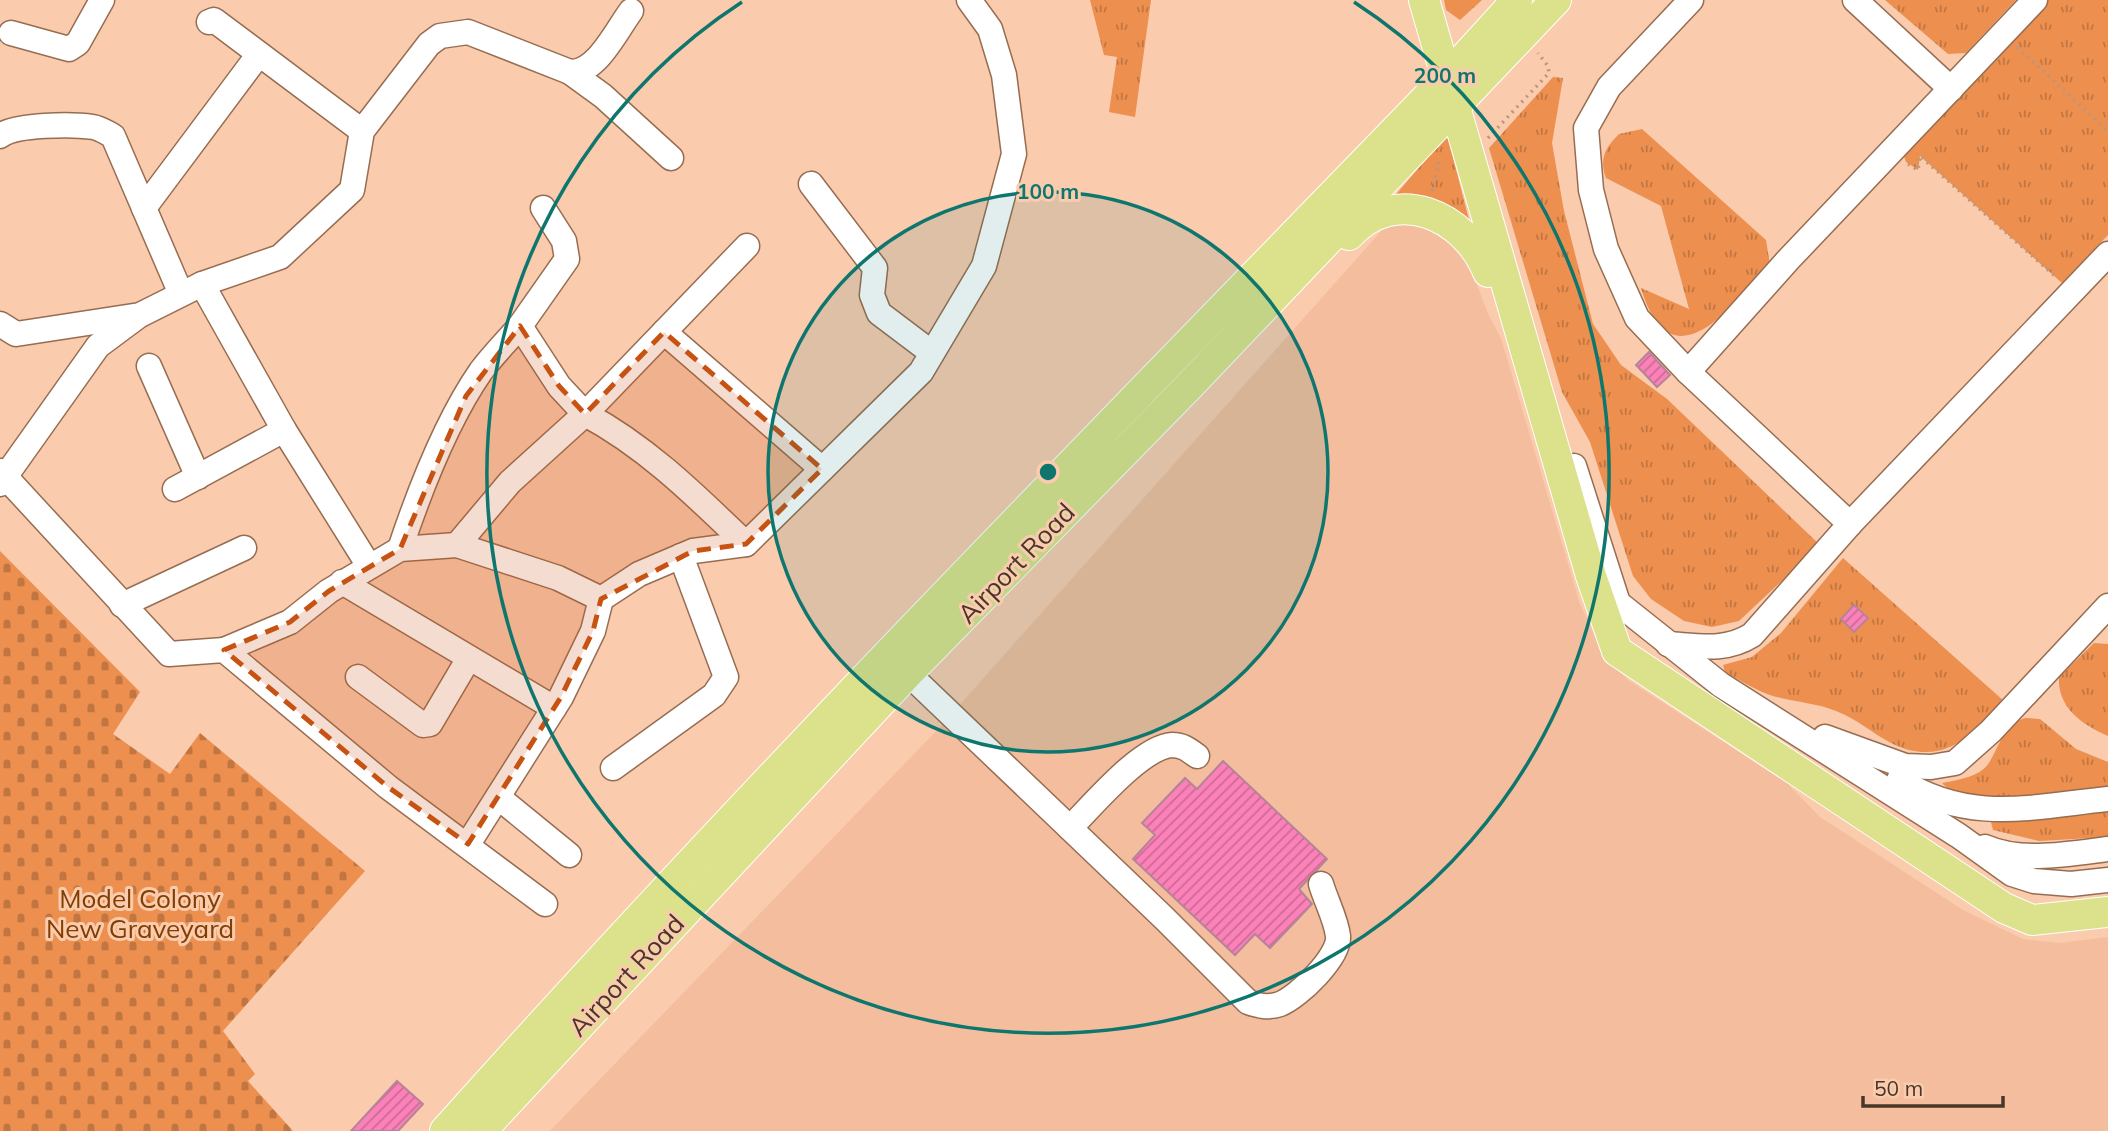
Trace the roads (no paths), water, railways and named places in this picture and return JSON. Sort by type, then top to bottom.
[{"type":"main road","points":[[1424,0],[1540,406],[1591,576],[1617,651],[2004,908],[2032,920],[2108,912]]},
{"type":"main road","name":"Airport Road","points":[[481,1131],[898,663],[1517,0]]},
{"type":"main road","name":"Airport Road","points":[[445,1131],[621,934],[898,663],[1192,383],[1556,0]]},
{"type":"main road","points":[[1286,283],[1327,260],[1368,219],[1390,211],[1427,212],[1447,220],[1472,240],[1525,355]]},
{"type":"street","points":[[11,33],[69,49],[78,43],[102,0]]},
{"type":"street","points":[[468,844],[554,708],[593,631],[601,598],[639,575],[693,551],[746,544],[920,372],[984,266],[1014,154],[1004,75],[990,29],[968,0]]},
{"type":"street","points":[[1691,0],[1609,87],[1586,128],[1591,190],[1606,249],[1637,318],[1688,372],[1850,524]]},
{"type":"street","points":[[1855,0],[1951,89]]},
{"type":"street","points":[[1688,372],[1788,260],[2035,0]]},
{"type":"street","points":[[570,72],[579,72],[593,62],[631,11]]},
{"type":"street","points":[[209,22],[214,20],[362,131]]},
{"type":"street","points":[[601,598],[558,578],[457,545],[400,549],[342,582],[290,622],[224,650],[169,654],[2,477],[98,346],[140,314],[192,289],[280,257],[352,190],[362,131],[429,44],[440,36],[468,32],[570,72],[603,96],[671,158]]},
{"type":"street","points":[[144,208],[259,54]]},
{"type":"street","points":[[0,136],[8,129],[68,127],[96,127],[113,136],[144,208],[192,289],[369,566]]},
{"type":"street","points":[[811,184],[875,268],[872,295],[879,313],[932,353]]},
{"type":"street","points":[[400,549],[410,518],[466,396],[482,370],[520,326],[567,259],[564,241],[542,208]]},
{"type":"street","points":[[457,545],[510,482],[585,414],[747,246]]},
{"type":"street","points":[[1668,644],[1722,648],[1739,644],[1752,635],[1850,524],[2108,254]]},
{"type":"street","points":[[0,324],[16,334],[140,314]]},
{"type":"street","points":[[520,326],[559,386],[585,414],[623,434],[690,490],[746,544]]},
{"type":"street","points":[[664,332],[822,469]]},
{"type":"street","points":[[149,366],[198,477]]},
{"type":"street","points":[[1540,406],[1563,432],[1618,603],[1721,685],[1959,836],[2012,874],[2034,881],[2071,884],[2108,880]]},
{"type":"street","points":[[175,489],[284,430]]},
{"type":"street","points":[[122,605],[244,548]]},
{"type":"street","points":[[613,768],[714,695],[726,677],[681,556]]},
{"type":"street","points":[[342,582],[554,708]]},
{"type":"street","points":[[1846,746],[1905,766],[1931,767],[1955,763],[1991,731],[2102,612]]},
{"type":"street","points":[[224,650],[388,787],[545,904]]},
{"type":"street","points":[[358,677],[423,725],[430,724],[469,658]]},
{"type":"street","points":[[898,663],[1248,1002],[1264,1007],[1281,1004],[1301,989],[1336,953],[1338,937],[1321,884]]},
{"type":"street","points":[[1721,685],[1846,746],[1922,794],[1963,808],[1993,810],[2108,799]]},
{"type":"street","points":[[1070,828],[1148,754],[1171,745],[1182,746],[1197,755]]},
{"type":"street","points":[[498,797],[569,855]]},
{"type":"street","points":[[1959,836],[2003,855],[2066,854],[2108,849]]},
{"type":"park label","name":"Model Colony New Graveyard","points":[[140,913]]}]
